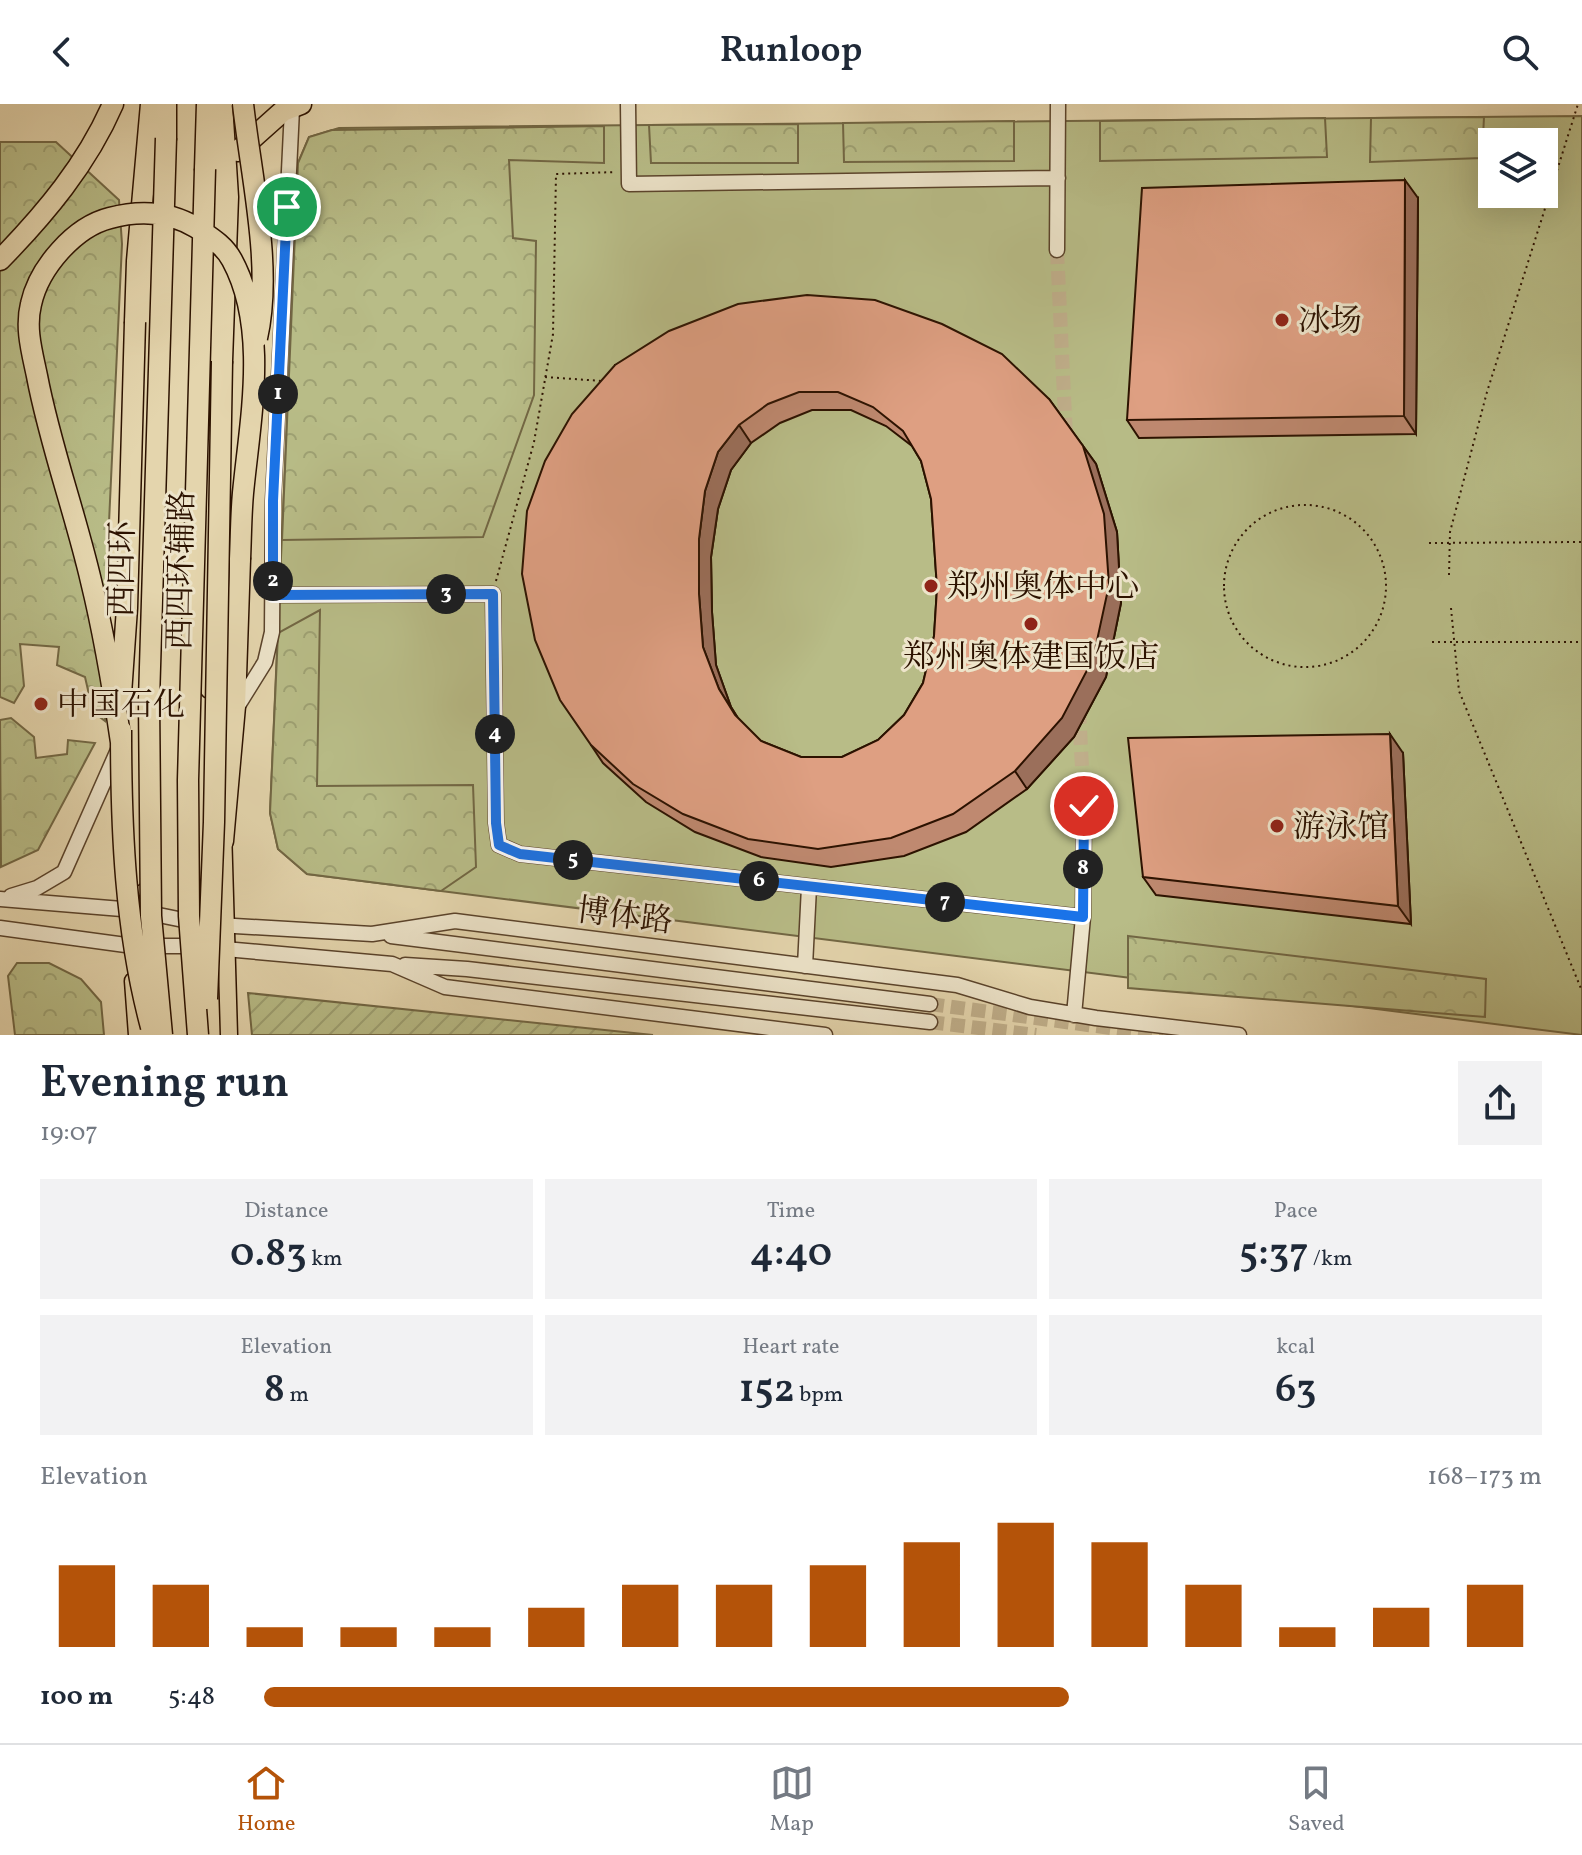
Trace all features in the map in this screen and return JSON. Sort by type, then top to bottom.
[{"type":"highway","points":[[0,260],[46,212],[102,129],[113,104]]},
{"type":"highway","points":[[151,104],[137,261],[121,742],[121,834],[143,995],[153,1035]]},
{"type":"highway","name":"西四环","points":[[162,1035],[151,916],[149,728],[166,104]]},
{"type":"highway","points":[[198,1035],[189,922],[188,780],[207,104]]},
{"type":"highway","points":[[206,1035],[214,822],[228,197],[221,104]]},
{"type":"highway","points":[[223,841],[234,710],[242,498],[256,346],[263,314],[264,274],[243,104]]},
{"type":"highway","points":[[226,162],[283,111],[296,106]]},
{"type":"highway","points":[[121,742],[112,679],[91,580],[43,407],[29,336],[31,304],[43,275],[62,248],[97,221],[131,212],[155,212],[185,221],[218,242],[231,258],[241,281],[256,346]]},
{"type":"main road","name":"西四环辅路","points":[[137,1035],[133,946],[151,104]]},
{"type":"main road","name":"西四环辅路","points":[[221,104],[214,206],[205,660],[222,786],[229,1035]]},
{"type":"street","points":[[628,104],[629,184],[1058,178]]},
{"type":"street","points":[[1057,250],[1058,104]]},
{"type":"street","points":[[234,710],[265,662],[272,632],[273,501],[296,106]]},
{"type":"street","points":[[273,595],[493,594],[496,823],[499,845],[520,854],[1083,917]]},
{"type":"street","points":[[0,899],[37,888],[64,872],[137,706]]},
{"type":"street","points":[[1074,1015],[1083,917],[1084,806]]},
{"type":"street","points":[[805,966],[809,887]]},
{"type":"street","name":"博体路","points":[[0,899],[134,910],[189,922],[372,934],[455,921],[957,985],[1030,1007],[1074,1015],[1239,1035]]},
{"type":"street","points":[[0,928],[133,946],[191,946],[467,969],[930,1022]]},
{"type":"street","points":[[372,934],[930,1004]]},
{"type":"street","points":[[392,964],[445,987],[825,1035]]},
{"type":"path","points":[[1449,575],[1450,532],[1487,392],[1578,104]]},
{"type":"path","points":[[493,594],[534,442],[553,334],[556,174],[629,172]]},
{"type":"path","points":[[545,377],[614,382]]},
{"type":"path","points":[[1292,505],[1319,505],[1344,514],[1365,530],[1380,553],[1387,578],[1385,605],[1374,629],[1357,649],[1333,662],[1307,668],[1280,664],[1256,651],[1237,632],[1226,607],[1223,580],[1230,553],[1244,531],[1266,514],[1292,505]]},
{"type":"path","points":[[1429,543],[1582,542]]},
{"type":"path","points":[[1451,608],[1459,691],[1582,991]]},
{"type":"path","points":[[1432,642],[1582,642]]},
{"type":"green space","name":"郑州奥体中心","points":[[1582,116],[1582,1035],[307,874],[278,849],[270,813],[298,163],[309,137],[339,128]]},
{"type":"green space","points":[[1484,117],[1483,128],[1478,128],[1478,158],[1370,162],[1371,118]]},
{"type":"green space","points":[[1325,118],[1327,157],[1100,161],[1100,121]]},
{"type":"green space","points":[[1014,121],[1014,161],[844,162],[843,123]]},
{"type":"green space","points":[[798,124],[798,163],[651,163],[649,125]]},
{"type":"green space","points":[[604,126],[604,163],[509,160],[513,238],[536,241],[534,395],[483,537],[282,540],[298,163],[309,137],[332,130]]},
{"type":"green space","points":[[0,142],[56,142],[119,200],[122,244],[108,544],[105,721],[93,712],[85,677],[57,665],[59,647],[20,644],[24,686],[14,703],[0,697]]},
{"type":"green space","points":[[320,610],[317,786],[473,785],[476,867],[441,891],[307,874],[278,849],[270,813],[278,633]]},
{"type":"green space","points":[[11,718],[34,737],[36,758],[67,754],[68,740],[95,743],[38,850],[1,867],[0,720]]},
{"type":"green space","points":[[1128,936],[1486,979],[1485,1017],[1128,988]]},
{"type":"green space","points":[[17,963],[49,963],[81,979],[101,1002],[104,1035],[15,1035],[8,976]]},
{"type":"green space","points":[[248,993],[653,1035],[252,1035]]},
{"type":"building","name":"冰场","points":[[1405,180],[1404,416],[1127,420],[1142,188]]},
{"type":"building","points":[[807,295],[875,300],[942,324],[1002,354],[1049,399],[1083,446],[1104,514],[1109,585],[1093,659],[1062,718],[1015,771],[953,814],[891,838],[818,849],[748,839],[683,814],[633,784],[591,745],[560,700],[535,640],[522,574],[527,511],[545,461],[572,414],[615,365],[669,331],[738,304]],"holes":[[[799,392],[838,392],[873,407],[903,431],[921,461],[931,499],[937,588],[934,636],[923,683],[904,715],[878,740],[842,757],[801,757],[761,741],[735,715],[719,689],[703,647],[699,539],[705,491],[718,452],[739,425],[768,404]]]},
{"type":"building","name":"游泳馆","points":[[1390,734],[1398,906],[1143,877],[1128,738]]},
{"type":"tunnel","points":[[1057,250],[1066,437]]},
{"type":"tunnel","points":[[1079,710],[1084,806]]},
{"type":"tunnel","points":[[930,1004],[1163,1035]]},
{"type":"tunnel","points":[[930,1022],[1036,1035]]},
{"type":"place","name":"冰场","points":[[1282,320]]},
{"type":"place","name":"郑州奥体中心","points":[[931,586]]},
{"type":"place","name":"郑州奥体建国饭店","points":[[1031,624]]},
{"type":"place","name":"中国石化","points":[[41,704]]},
{"type":"place","name":"游泳馆","points":[[1277,826]]},
{"type":"route","points":[[287,207],[273,501],[273,595],[493,594],[496,823],[499,845],[520,854],[1083,917],[1084,806]]}]
